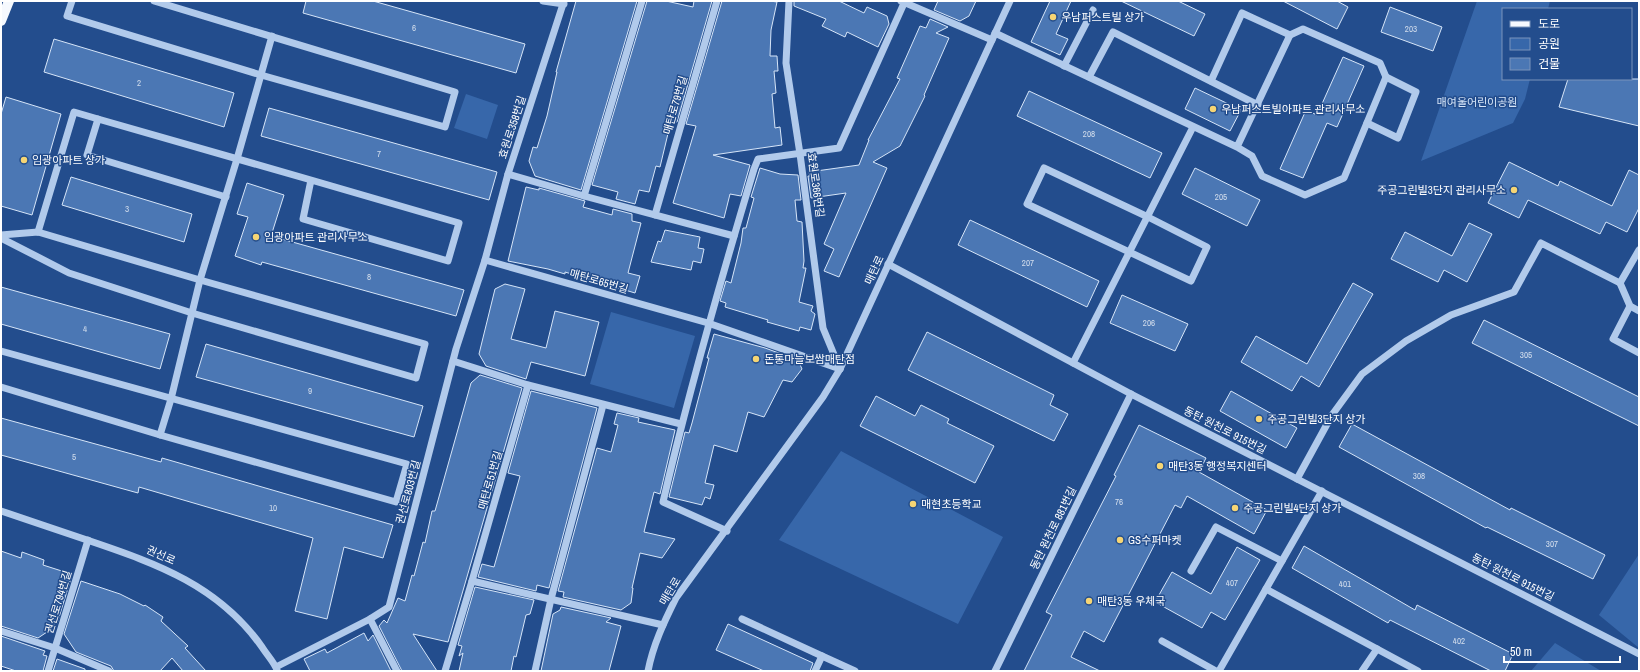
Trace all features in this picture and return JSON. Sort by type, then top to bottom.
[{"type":"main road","points":[[1,21],[8,1]]},
{"type":"street","points":[[72,1],[67,16],[261,75],[444,127],[455,92],[154,1]]},
{"type":"street","points":[[543,1],[564,2]]},
{"type":"street","points":[[584,196],[642,1]]},
{"type":"street","name":"매탄로79번길","points":[[655,215],[717,1]]},
{"type":"street","name":"효원로366번길","points":[[789,1],[786,63],[800,154],[823,328],[840,369]]},
{"type":"street","name":"매탄로","points":[[648,671],[651,654],[676,598],[727,531],[823,397],[840,369],[1010,1]]},
{"type":"street","name":"효원로358번길","points":[[485,260],[508,174],[564,2]]},
{"type":"street","points":[[727,531],[663,502],[681,424],[708,323],[758,159],[839,148],[903,2],[992,40]]},
{"type":"street","points":[[1064,66],[1093,10]]},
{"type":"street","points":[[1211,81],[1242,13],[1290,35]]},
{"type":"street","points":[[1237,148],[1290,35],[1303,29],[1380,63],[1386,77],[1416,92],[1398,138],[1367,123]]},
{"type":"street","points":[[1089,77],[1113,32],[1258,104]]},
{"type":"street","points":[[995,33],[1237,148],[1252,156],[1262,176],[1305,195],[1344,178],[1386,77]]},
{"type":"street","points":[[160,435],[171,399],[200,280],[226,197],[272,36]]},
{"type":"street","points":[[38,232],[74,112],[311,180],[459,223],[448,261],[303,219],[311,180]]},
{"type":"street","points":[[98,119],[87,155],[226,197]]},
{"type":"street","points":[[1073,363],[1193,127]]},
{"type":"street","points":[[1044,168],[1148,217],[1207,247],[1191,281],[1130,251],[1027,204],[1044,168]]},
{"type":"street","points":[[508,174],[734,236]]},
{"type":"street","points":[[1,234],[38,232],[425,344],[416,378],[192,313],[69,273],[1,238]]},
{"type":"street","points":[[1297,479],[1332,415],[1362,374],[1406,341],[1451,315],[1514,292],[1541,243],[1620,283],[1630,306],[1639,311]]},
{"type":"street","points":[[1620,283],[1639,250]]},
{"type":"street","name":"매탄로65번길","points":[[485,260],[708,323],[840,369]]},
{"type":"street","name":"권선로803번길","points":[[277,669],[390,607],[456,348],[485,260]]},
{"type":"street","name":"동탄 원천로 915번길","points":[[888,264],[1131,394],[1639,654]]},
{"type":"street","points":[[1630,306],[1613,338],[1639,353]]},
{"type":"street","points":[[1,351],[406,464],[396,502],[160,435],[1,387]]},
{"type":"street","points":[[453,361],[528,385],[681,424]]},
{"type":"street","name":"매탄로51번길","points":[[445,671],[528,385]]},
{"type":"street","name":"동탄 원천로 881번길","points":[[995,671],[1131,394]]},
{"type":"street","points":[[535,671],[551,600],[603,405]]},
{"type":"street","points":[[1219,671],[1322,491]]},
{"type":"street","name":"권선로","points":[[1,511],[144,559],[192,583],[214,597],[235,615],[254,636],[277,669]]},
{"type":"street","points":[[1191,571],[1216,527],[1282,561]]},
{"type":"street","name":"권선로794번길","points":[[48,671],[88,540]]},
{"type":"street","points":[[472,582],[663,625]]},
{"type":"street","points":[[1266,589],[1418,671]]},
{"type":"street","points":[[370,618],[397,671]]},
{"type":"street","points":[[742,619],[855,671]]},
{"type":"street","points":[[1,631],[55,648],[109,671]]},
{"type":"street","points":[[1162,641],[1216,671]]},
{"type":"street","points":[[1362,671],[1377,649]]},
{"type":"street","points":[[815,671],[822,656]]},
{"type":"green space","name":"매여울어린이공원","points":[[1477,1],[1550,1],[1548,8],[1502,8],[1502,80],[1530,80],[1525,99],[1513,123],[1421,161]]},
{"type":"green space","points":[[466,94],[498,105],[487,139],[454,128]]},
{"type":"green space","points":[[611,312],[695,336],[674,408],[590,384]]},
{"type":"green space","points":[[841,451],[1003,537],[958,624],[779,540]]},
{"type":"green space","points":[[1639,554],[1639,648],[1599,615]]},
{"type":"green space","points":[[1555,643],[1601,671],[1531,671]]},
{"type":"building","points":[[306,1],[373,1],[525,44],[516,73],[303,13]]},
{"type":"building","points":[[576,1],[637,1],[581,190],[535,176],[529,161],[533,147],[537,148],[547,116],[556,72]]},
{"type":"building","points":[[647,1],[666,1],[693,7],[694,1],[712,1],[677,122],[671,121],[660,167],[656,166],[649,192],[639,190],[635,204],[616,199],[618,192],[592,185]]},
{"type":"building","points":[[722,1],[777,2],[771,30],[770,56],[777,56],[778,71],[774,71],[776,93],[772,94],[775,128],[780,127],[782,145],[713,155],[750,165],[741,196],[730,194],[724,218],[673,203],[696,126],[686,124]]},
{"type":"building","points":[[794,1],[839,1],[864,13],[867,7],[887,16],[889,24],[878,47],[847,32],[845,37],[822,26],[826,19],[794,6]]},
{"type":"building","points":[[938,1],[976,1],[969,16],[960,21],[934,10]]},
{"type":"building","name":"우남퍼스트빌 상가","points":[[1050,1],[1071,1],[1056,34],[1068,39],[1060,55],[1031,42]]},
{"type":"building","points":[[1121,1],[1178,1],[1205,14],[1194,36]]},
{"type":"building","points":[[1283,1],[1337,1],[1348,7],[1337,29]]},
{"type":"building","points":[[1390,7],[1442,27],[1433,51],[1381,32]]},
{"type":"building","points":[[930,19],[948,27],[936,33],[949,38],[924,95],[925,96],[900,146],[873,162],[887,168],[839,277],[824,271],[834,249],[824,244],[846,193],[811,198],[808,176],[810,176],[809,172],[859,165],[868,140],[900,79],[897,78],[920,26],[926,28]]},
{"type":"building","points":[[54,39],[234,93],[224,127],[44,72]]},
{"type":"building","points":[[1343,57],[1364,66],[1337,127],[1327,123],[1303,178],[1280,169],[1306,110],[1317,115]]},
{"type":"building","points":[[1639,79],[1639,126],[1559,107],[1568,80]]},
{"type":"building","name":"우남퍼스트빌아파트 관리사무소","points":[[1195,88],[1241,110],[1230,131],[1185,109]]},
{"type":"building","points":[[1029,91],[1162,153],[1150,178],[1017,116]]},
{"type":"building","name":"임광아파트 상가","points":[[6,97],[61,114],[32,215],[1,206],[1,114]]},
{"type":"building","points":[[269,108],[497,172],[489,200],[261,136]]},
{"type":"building","points":[[1509,162],[1558,186],[1560,181],[1612,206],[1629,170],[1639,175],[1639,208],[1627,232],[1606,222],[1600,234],[1528,200],[1519,218],[1488,203]]},
{"type":"building","points":[[760,168],[780,174],[798,175],[801,200],[795,200],[797,221],[802,222],[803,268],[806,268],[799,302],[813,306],[811,311],[815,314],[811,330],[800,327],[799,331],[767,322],[768,320],[725,307],[726,303],[720,301],[726,281],[731,283],[741,243],[743,228],[746,228],[754,198],[751,197]]},
{"type":"building","points":[[1195,168],[1260,200],[1247,226],[1182,194]]},
{"type":"building","points":[[71,177],[192,214],[184,242],[62,205]]},
{"type":"building","points":[[247,183],[284,195],[271,236],[464,290],[456,316],[262,262],[261,265],[235,256],[248,217],[237,214]]},
{"type":"building","points":[[526,187],[539,190],[539,188],[585,201],[583,207],[612,215],[613,209],[632,214],[632,221],[641,223],[628,273],[640,276],[635,293],[565,272],[565,274],[508,261]]},
{"type":"building","points":[[970,220],[1099,281],[1087,307],[958,245]]},
{"type":"building","points":[[1469,223],[1492,234],[1467,282],[1444,270],[1438,282],[1391,259],[1405,232],[1452,256]]},
{"type":"building","points":[[665,230],[700,237],[698,248],[704,249],[701,263],[693,261],[691,270],[651,262],[658,241],[661,242]]},
{"type":"building","points":[[1353,283],[1373,294],[1319,387],[1301,376],[1292,391],[1241,362],[1256,336],[1307,364]]},
{"type":"building","points":[[505,284],[525,289],[511,339],[546,348],[555,311],[599,322],[585,376],[531,362],[526,379],[486,366],[479,354],[495,289]]},
{"type":"building","points":[[1,287],[170,334],[160,369],[1,324]]},
{"type":"building","points":[[1122,295],[1188,324],[1175,351],[1110,323]]},
{"type":"building","points":[[1484,320],[1639,397],[1639,426],[1472,343]]},
{"type":"building","points":[[927,332],[1054,395],[1050,405],[1068,414],[1054,441],[908,370]]},
{"type":"building","points":[[714,334],[765,348],[798,360],[802,369],[792,382],[783,380],[764,417],[748,412],[737,452],[714,445],[705,483],[714,485],[710,499],[705,497],[702,505],[669,497],[685,432],[689,433],[692,423]]},
{"type":"building","points":[[206,344],[423,406],[414,437],[196,377]]},
{"type":"building","points":[[480,375],[522,388],[448,642],[413,634],[437,671],[402,671],[379,626],[384,620],[387,623],[398,598],[405,601],[412,575],[414,576],[423,542],[425,543],[432,511],[435,511],[471,383]]},
{"type":"building","points":[[531,391],[597,408],[549,588],[537,585],[536,591],[478,577],[482,564],[494,567],[520,476],[508,473]]},
{"type":"building","name":"주공그린빌3단지 상가","points":[[1231,391],[1297,428],[1286,448],[1220,411]]},
{"type":"building","points":[[876,396],[915,416],[921,405],[949,419],[947,423],[994,446],[975,483],[860,426]]},
{"type":"building","points":[[617,413],[639,418],[638,422],[675,430],[660,494],[654,492],[644,532],[675,539],[662,558],[640,553],[632,588],[631,603],[621,610],[563,597],[564,592],[558,591],[597,448],[611,452],[618,425],[614,424]]},
{"type":"building","points":[[1,418],[161,462],[162,458],[393,525],[383,558],[344,547],[327,619],[295,611],[313,538],[139,487],[138,493],[1,455]]},
{"type":"building","points":[[1352,424],[1510,510],[1511,508],[1605,555],[1593,579],[1487,527],[1486,528],[1339,447]]},
{"type":"building","points":[[1139,425],[1206,458],[1199,472],[1267,510],[1254,534],[1187,496],[1181,508],[1175,505],[1104,642],[1084,631],[1071,657],[1100,671],[1024,671],[1052,615],[1046,612],[1116,476],[1114,475]]},
{"type":"building","points":[[1304,546],[1415,610],[1417,605],[1513,654],[1505,671],[1491,671],[1390,620],[1388,623],[1292,568]]},
{"type":"building","points":[[1237,547],[1260,560],[1225,620],[1211,612],[1202,628],[1155,602],[1172,572],[1211,594]]},
{"type":"building","points":[[1,551],[21,558],[22,552],[44,560],[43,565],[68,573],[67,576],[71,578],[57,624],[55,621],[53,628],[38,638],[1,626]]},
{"type":"building","points":[[81,581],[120,594],[144,606],[145,605],[163,617],[161,621],[188,646],[185,648],[206,671],[183,671],[172,658],[160,671],[114,671],[111,666],[76,652],[64,634]]},
{"type":"building","points":[[475,587],[534,600],[530,614],[526,615],[516,657],[514,656],[511,671],[459,671],[463,653],[459,656],[462,646],[458,645]]},
{"type":"building","points":[[561,607],[611,618],[606,622],[621,626],[609,671],[541,671],[553,614],[560,610]]},
{"type":"building","points":[[728,624],[813,663],[810,671],[764,671],[716,650]]},
{"type":"building","points":[[364,633],[368,641],[373,635],[391,671],[310,671],[304,659],[325,649],[327,653]]},
{"type":"building","points":[[1,636],[45,651],[43,655],[47,656],[43,671],[16,671],[1,666]]},
{"type":"building","points":[[57,659],[85,669],[85,671],[53,671]]},
{"type":"place","name":"우남퍼스트빌 상가","points":[[1053,17]]},
{"type":"place","name":"우남퍼스트빌아파트 관리사무소","points":[[1213,109]]},
{"type":"place","name":"임광아파트 상가","points":[[24,160]]},
{"type":"place","name":"주공그린빌3단지 관리사무소","points":[[1514,190]]},
{"type":"place","name":"임광아파트 관리사무소","points":[[256,237]]},
{"type":"place","name":"돈통마늘보쌈매탄점","points":[[756,359]]},
{"type":"place","name":"주공그린빌3단지 상가","points":[[1259,419]]},
{"type":"place","name":"매탄3동 행정복지센터","points":[[1160,466]]},
{"type":"place","name":"매현초등학교","points":[[913,504]]},
{"type":"place","name":"주공그린빌4단지 상가","points":[[1235,508]]},
{"type":"place","name":"GS수퍼마켓","points":[[1120,540]]},
{"type":"place","name":"매탄3동 우체국","points":[[1089,601]]}]
